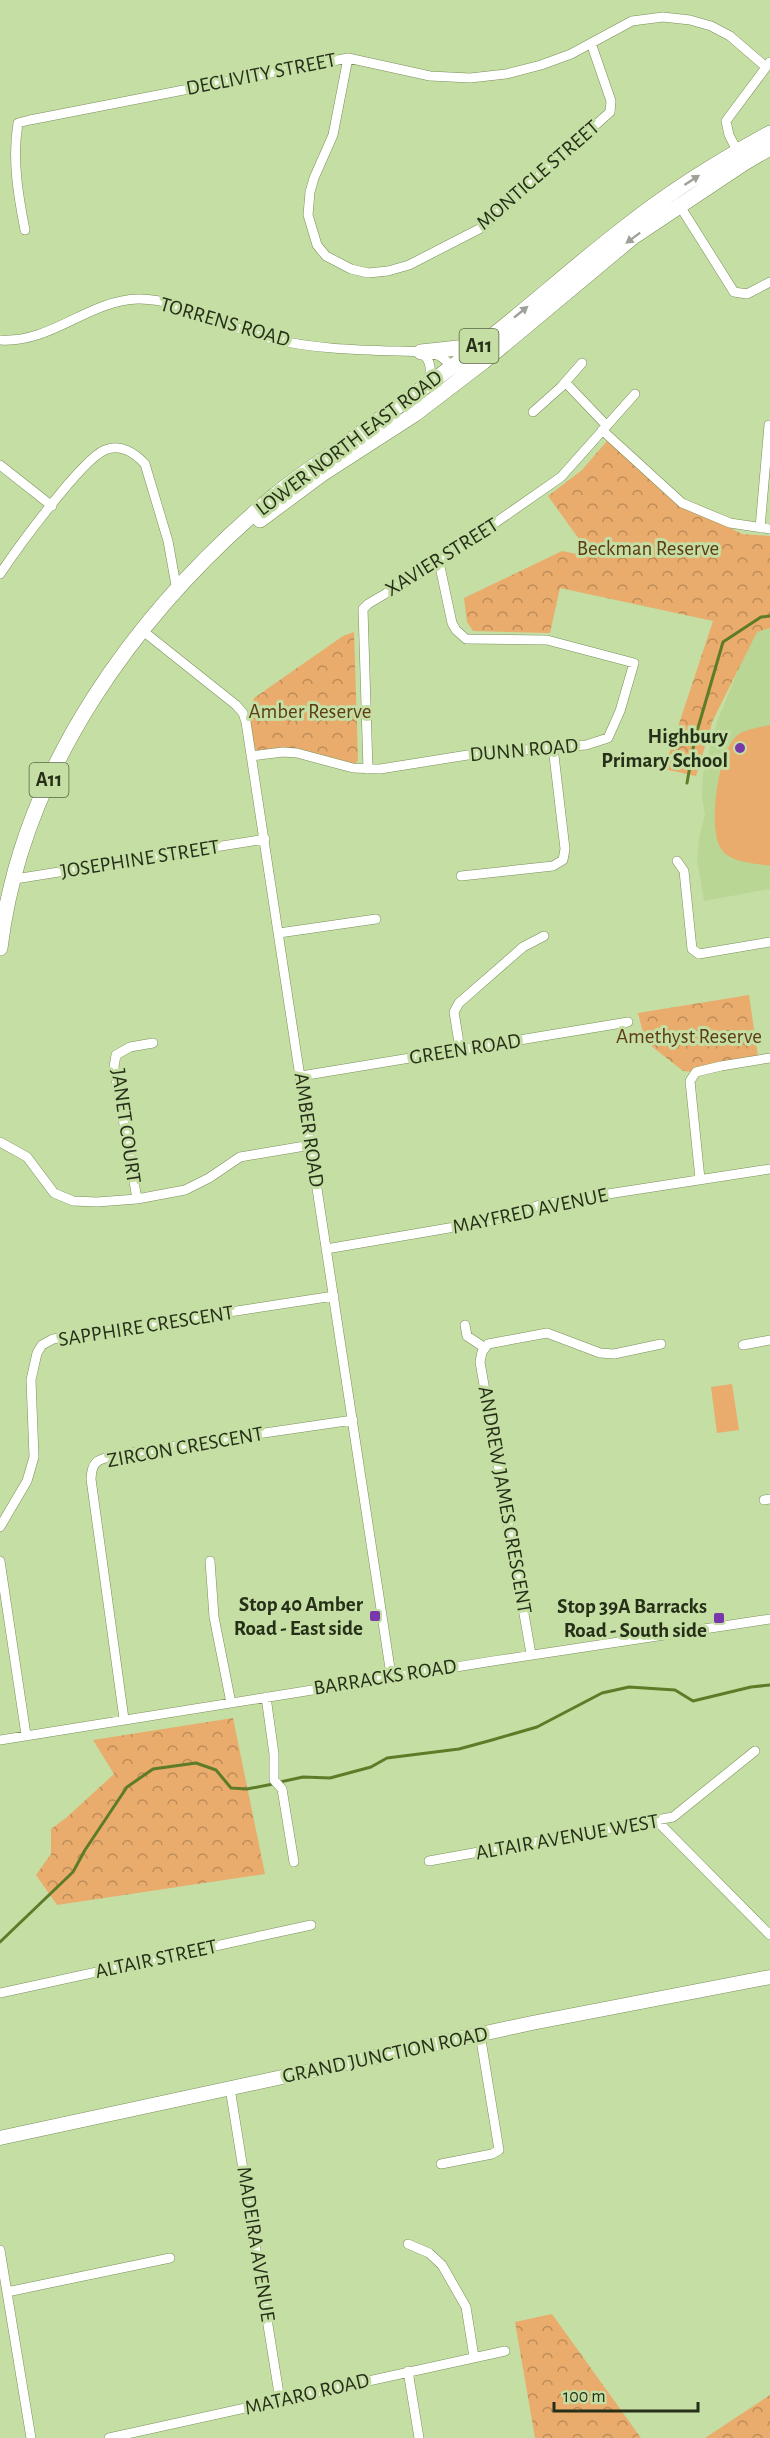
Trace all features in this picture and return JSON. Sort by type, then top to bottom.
[{"type":"main road","name":"LOWER NORTH EAST ROAD","points":[[0,948],[27,837],[59,757],[87,707],[111,671],[196,569],[276,494],[479,346],[625,227],[676,199],[741,157],[770,133]]},
{"type":"main road","name":"LOWER NORTH EAST ROAD","points":[[741,157],[770,148]]},
{"type":"main road","name":"LOWER NORTH EAST ROAD","points":[[196,569],[321,474],[415,414],[463,378],[676,199]]},
{"type":"main road","points":[[421,352],[479,346]]},
{"type":"main road","name":"GRAND JUNCTION ROAD","points":[[0,2138],[480,2034],[770,1977]]},
{"type":"street","name":"DECLIVITY STREET","points":[[25,230],[17,191],[18,123],[171,91],[348,58],[430,76],[470,78],[506,74],[541,66],[632,21],[663,17],[690,20],[711,26],[730,36],[768,64]]},
{"type":"street","name":"MONTICLE STREET","points":[[348,58],[333,135],[314,178],[308,215],[316,245],[326,256],[351,270],[368,273],[388,271],[409,265],[481,228],[610,112],[611,101],[591,43]]},
{"type":"street","points":[[741,157],[729,135],[726,121],[768,64]]},
{"type":"street","points":[[676,199],[734,292],[747,294],[770,282]]},
{"type":"street","name":"TORRENS ROAD","points":[[0,340],[25,338],[111,303],[137,299],[158,300],[270,339],[340,350],[421,352],[440,356],[453,365],[463,378]]},
{"type":"street","points":[[421,352],[428,358],[430,366],[427,384]]},
{"type":"street","points":[[533,412],[582,363]]},
{"type":"street","points":[[565,382],[604,428],[682,503],[730,523],[770,529]]},
{"type":"street","name":"XAVIER STREET","points":[[368,769],[363,609],[439,562],[561,477],[635,394]]},
{"type":"street","points":[[760,528],[769,425]]},
{"type":"street","points":[[0,574],[87,461],[99,452],[117,448],[129,450],[145,465],[158,501],[177,591]]},
{"type":"street","points":[[0,465],[52,506]]},
{"type":"street","name":"DUNN ROAD","points":[[252,756],[284,752],[297,753],[352,768],[368,769],[474,754],[586,745],[608,738],[615,724],[634,663],[547,640],[466,639],[452,623],[439,562]]},
{"type":"street","name":"AMBER ROAD","points":[[143,631],[243,713],[265,839],[391,1675]]},
{"type":"street","points":[[462,876],[553,866],[563,860],[565,849],[553,747]]},
{"type":"street","name":"JOSEPHINE STREET","points":[[15,879],[265,839]]},
{"type":"street","points":[[677,861],[684,871],[692,949],[699,954],[770,942]]},
{"type":"street","points":[[279,933],[376,919]]},
{"type":"street","points":[[460,1049],[454,1012],[459,1002],[523,947],[544,936]]},
{"type":"street","name":"GREEN ROAD","points":[[301,1076],[628,1022]]},
{"type":"street","name":"JANET COURT","points":[[137,1199],[114,1067],[116,1055],[130,1047],[153,1043]]},
{"type":"street","points":[[700,1179],[690,1081],[696,1072],[721,1065],[770,1058]]},
{"type":"street","points":[[0,1142],[27,1157],[54,1193],[73,1201],[98,1203],[137,1199],[185,1190],[209,1178],[240,1157],[311,1145]]},
{"type":"street","name":"MAYFRED AVENUE","points":[[326,1250],[490,1221],[543,1204],[770,1169]]},
{"type":"street","name":"SAPPHIRE CRESCENT","points":[[0,1527],[27,1481],[34,1458],[31,1380],[37,1353],[42,1345],[53,1339],[333,1296]]},
{"type":"street","points":[[465,1325],[467,1336],[485,1348],[488,1344],[547,1333],[600,1353],[614,1353],[661,1344]]},
{"type":"street","points":[[743,1345],[770,1340]]},
{"type":"street","name":"ANDREW JAMES CRESCENT","points":[[485,1348],[480,1362],[531,1654]]},
{"type":"street","name":"ZIRCON CRESCENT","points":[[124,1719],[90,1479],[92,1468],[99,1459],[115,1455],[354,1420]]},
{"type":"street","points":[[210,1561],[214,1617],[231,1703]]},
{"type":"street","points":[[1,1568],[26,1736]]},
{"type":"street","name":"BARRACKS ROAD","points":[[0,1740],[391,1675],[770,1619]]},
{"type":"street","points":[[266,1697],[274,1754],[274,1780],[282,1789],[294,1862]]},
{"type":"street","name":"ALTAIR AVENUE WEST","points":[[429,1861],[673,1817],[754,1751]]},
{"type":"street","points":[[657,1821],[770,1935]]},
{"type":"street","name":"ALTAIR STREET","points":[[0,1993],[311,1925]]},
{"type":"street","points":[[441,2163],[492,2154],[499,2150],[480,2034]]},
{"type":"street","name":"MADEIRA AVENUE","points":[[230,2088],[280,2400]]},
{"type":"street","points":[[408,2244],[436,2259],[461,2298],[466,2307],[474,2357]]},
{"type":"street","points":[[0,2250],[31,2438]]},
{"type":"street","points":[[7,2292],[170,2258]]},
{"type":"street","name":"MATARO ROAD","points":[[109,2438],[505,2351]]},
{"type":"street","points":[[408,2372],[419,2438]]},
{"type":"shaded area","name":"Highbury Primary School","points":[[770,623],[770,889],[704,901],[697,860],[705,814],[702,797],[703,774],[717,722],[757,624]]},
{"type":"green space","name":"Beckman Reserve","points":[[607,441],[683,503],[742,534],[770,536],[770,628],[757,632],[713,720],[696,776],[664,769],[713,621],[560,588],[550,633],[473,631],[467,622],[464,598],[562,551],[592,557],[548,496],[582,470]]},
{"type":"green space","name":"Amber Reserve","points":[[354,632],[358,760],[353,768],[310,755],[263,755],[250,746],[251,709],[254,698],[343,636]]},
{"type":"green space","points":[[770,725],[770,866],[735,859],[724,852],[717,837],[715,805],[725,754],[732,742],[742,732]]},
{"type":"green space","name":"Amethyst Reserve","points":[[749,995],[758,1056],[701,1066],[696,1072],[683,1071],[645,1041],[638,1013]]},
{"type":"green space","points":[[732,1384],[739,1430],[717,1433],[711,1387]]},
{"type":"green space","points":[[233,1718],[265,1874],[57,1905],[36,1875],[51,1854],[51,1829],[114,1774],[93,1740]]},
{"type":"green space","points":[[552,2314],[641,2438],[535,2438],[515,2322]]},
{"type":"green space","points":[[770,2395],[770,2438],[705,2438]]},
{"type":"waterway","points":[[687,783],[695,738],[723,642],[761,617],[770,616]]},
{"type":"waterway","points":[[280,1782],[303,1777],[330,1778],[371,1767],[387,1758],[459,1749],[537,1727],[602,1693],[629,1687],[675,1690],[693,1701],[751,1687],[770,1685]]},
{"type":"waterway","points":[[0,1942],[73,1872],[127,1787],[153,1769],[196,1763],[216,1770],[231,1788],[247,1789],[273,1784]]},
{"type":"place","name":"Highbury Primary School","points":[[740,748]]},
{"type":"place","name":"Stop 40 Amber Road - East side","points":[[375,1616]]},
{"type":"place","name":"Stop 39A Barracks Road - South side","points":[[719,1618]]}]
